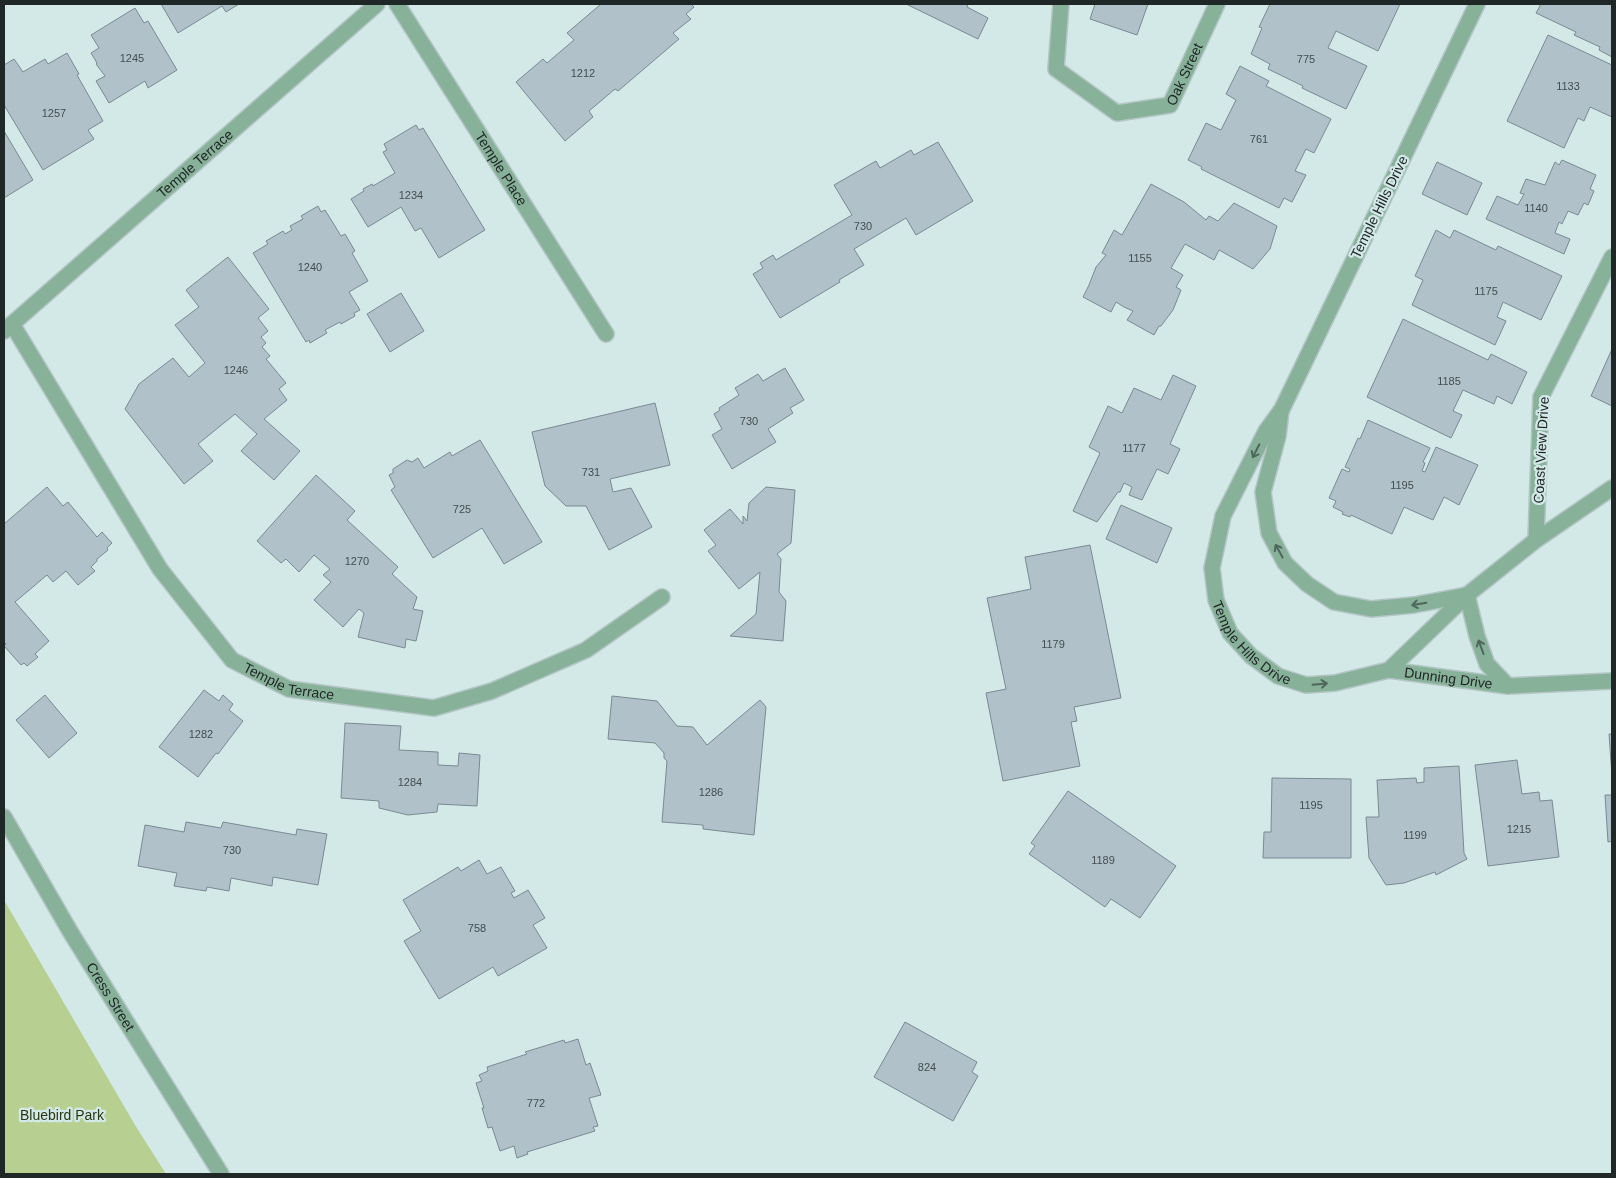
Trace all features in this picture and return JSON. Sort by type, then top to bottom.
[{"type":"street","name":"Temple Terrace","points":[[377,4],[8,328],[160,569],[232,660],[289,689],[434,708],[492,691],[586,650],[662,597]]},
{"type":"street","name":"Temple Place","points":[[396,4],[606,334]]},
{"type":"street","name":"Oak Street","points":[[1061,4],[1056,69],[1117,113],[1170,105],[1218,4]]},
{"type":"street","name":"Temple Hills Drive","points":[[1477,4],[1282,410],[1266,431],[1223,516],[1212,568],[1216,600],[1230,633],[1251,656],[1278,676],[1306,685],[1335,682],[1389,670],[1467,596],[1536,540],[1612,488]]},
{"type":"street","name":"Coast View Drive","points":[[1536,540],[1541,397],[1612,257]]},
{"type":"street","name":"Temple Hills Drive","points":[[1282,410],[1278,436],[1263,492],[1269,533],[1285,563],[1308,584],[1334,602],[1371,609],[1414,605],[1467,596]]},
{"type":"street","name":"Dunning Drive","points":[[1467,596],[1477,636],[1487,664],[1508,686]]},
{"type":"street","name":"Dunning Drive","points":[[1389,670],[1508,686],[1612,681]]},
{"type":"street","name":"Cress Street","points":[[4,817],[71,933],[222,1174]]},
{"type":"green space","name":"Bluebird Park","points":[[4,900],[135,1125],[166,1174],[4,1174]]},
{"type":"building","points":[[161,4],[239,4],[226,12],[222,6],[178,33]]},
{"type":"building","points":[[601,4],[691,4],[694,7],[686,14],[691,19],[673,33],[679,39],[618,91],[615,89],[589,111],[593,117],[565,141],[516,82],[543,59],[547,63],[574,40],[567,33]]},
{"type":"building","points":[[906,4],[968,4],[967,7],[988,18],[978,39]]},
{"type":"building","points":[[1095,4],[1148,4],[1137,35],[1090,19]]},
{"type":"building","points":[[1270,4],[1400,4],[1378,51],[1336,31],[1328,48],[1367,66],[1346,109],[1268,69],[1270,64],[1251,54],[1262,28],[1259,27]]},
{"type":"building","points":[[1541,4],[1612,4],[1612,57],[1599,50],[1600,47],[1574,35],[1576,32],[1536,13]]},
{"type":"building","points":[[135,8],[144,23],[148,21],[177,70],[148,88],[145,81],[109,103],[96,81],[105,76],[91,53],[99,48],[91,35]]},
{"type":"building","points":[[1548,35],[1612,65],[1612,117],[1590,107],[1584,121],[1578,118],[1564,148],[1507,121]]},
{"type":"building","points":[[67,53],[103,121],[88,130],[94,139],[43,170],[4,105],[4,65],[14,59],[23,72],[45,59],[48,64]]},
{"type":"building","points":[[1240,66],[1269,81],[1266,86],[1331,119],[1314,153],[1306,149],[1295,171],[1306,175],[1292,202],[1284,198],[1279,208],[1201,169],[1202,167],[1188,160],[1206,123],[1221,130],[1236,100],[1226,94]]},
{"type":"building","points":[[416,125],[419,130],[423,128],[485,230],[439,258],[421,228],[415,231],[401,207],[368,227],[351,199],[364,191],[363,189],[372,184],[373,186],[395,173],[383,152],[387,150],[384,144]]},
{"type":"building","points":[[4,131],[33,180],[4,198]]},
{"type":"building","points":[[938,142],[973,201],[916,235],[906,218],[854,249],[864,265],[839,280],[840,282],[780,318],[753,274],[763,268],[760,263],[773,255],[776,260],[852,215],[834,185],[876,161],[880,168],[911,150],[914,155]]},
{"type":"building","points":[[1562,160],[1596,175],[1590,189],[1594,191],[1588,205],[1584,203],[1578,215],[1568,211],[1562,224],[1559,222],[1555,233],[1570,239],[1564,254],[1486,219],[1497,196],[1518,205],[1524,194],[1520,193],[1526,179],[1545,185],[1555,162],[1559,165]]},
{"type":"building","points":[[1437,162],[1482,183],[1467,215],[1422,194]]},
{"type":"building","points":[[1151,184],[1184,202],[1206,220],[1209,216],[1218,221],[1234,203],[1277,226],[1270,249],[1253,269],[1219,250],[1214,260],[1185,244],[1171,268],[1183,275],[1176,287],[1181,290],[1173,310],[1154,335],[1127,320],[1133,311],[1116,302],[1111,312],[1083,297],[1096,267],[1106,255],[1102,253],[1114,230],[1122,235]]},
{"type":"building","points":[[318,206],[321,212],[325,210],[341,236],[345,234],[355,251],[352,253],[368,281],[349,292],[360,310],[354,313],[355,316],[325,330],[327,333],[310,343],[309,340],[306,342],[253,253],[268,244],[266,241],[283,231],[285,234],[292,230],[290,226],[303,219],[301,216]]},
{"type":"building","points":[[1436,230],[1450,238],[1454,230],[1496,250],[1498,246],[1562,276],[1541,320],[1503,302],[1497,317],[1506,321],[1495,345],[1412,305],[1423,280],[1415,276]]},
{"type":"building","points":[[228,257],[269,309],[258,318],[268,331],[261,337],[266,343],[262,347],[270,356],[266,359],[286,383],[279,389],[287,400],[264,419],[300,451],[274,480],[241,451],[257,434],[235,414],[198,444],[213,461],[184,484],[125,409],[139,384],[173,358],[189,377],[205,363],[175,325],[199,307],[186,290]]},
{"type":"building","points":[[401,293],[424,331],[390,352],[367,314]]},
{"type":"building","points":[[1403,319],[1488,360],[1491,354],[1527,372],[1512,404],[1497,396],[1494,404],[1463,390],[1453,411],[1462,415],[1451,438],[1367,397]]},
{"type":"building","points":[[1612,349],[1612,406],[1591,396]]},
{"type":"building","points":[[785,368],[804,400],[790,408],[793,413],[768,429],[776,442],[732,469],[712,435],[722,429],[714,414],[720,410],[719,408],[739,395],[735,388],[758,374],[763,381]]},
{"type":"building","points":[[1173,375],[1196,386],[1170,444],[1180,449],[1168,474],[1157,469],[1142,500],[1129,495],[1132,487],[1124,483],[1120,492],[1118,492],[1097,522],[1073,511],[1100,453],[1089,447],[1108,406],[1122,413],[1134,388],[1161,400]]},
{"type":"building","points":[[655,403],[670,465],[610,479],[613,492],[631,488],[652,527],[609,550],[586,506],[566,506],[545,486],[532,432]]},
{"type":"building","points":[[1368,420],[1430,448],[1423,462],[1425,463],[1422,471],[1425,472],[1436,447],[1478,465],[1459,505],[1444,497],[1433,520],[1404,507],[1392,534],[1351,515],[1350,517],[1342,514],[1343,512],[1333,507],[1336,501],[1329,498],[1342,469],[1349,472],[1350,469],[1345,467]]},
{"type":"building","points":[[480,440],[542,542],[504,564],[482,528],[433,558],[391,490],[395,487],[389,475],[393,473],[393,469],[407,460],[412,462],[418,458],[424,468],[450,452],[452,456]]},
{"type":"building","points":[[316,475],[355,511],[347,520],[398,567],[392,574],[417,597],[413,609],[423,611],[416,641],[406,639],[405,648],[358,637],[364,613],[359,609],[343,627],[314,600],[331,582],[323,575],[330,569],[314,555],[299,572],[286,559],[281,563],[257,541]]},
{"type":"building","points":[[47,487],[63,506],[68,502],[97,537],[102,532],[112,543],[107,548],[108,550],[91,567],[95,571],[78,585],[66,571],[53,582],[47,575],[15,602],[49,641],[35,654],[38,657],[27,666],[24,663],[21,665],[4,646],[6,644],[4,642],[4,524]]},
{"type":"building","points":[[766,487],[795,490],[791,543],[777,554],[781,559],[779,592],[786,601],[783,641],[730,636],[756,614],[760,572],[739,589],[708,551],[716,545],[704,530],[730,509],[743,524],[743,516],[747,521],[749,503]]},
{"type":"building","points":[[1121,505],[1172,528],[1157,563],[1106,539]]},
{"type":"building","points":[[1090,545],[1121,698],[1074,707],[1077,721],[1071,722],[1080,766],[1003,781],[986,693],[1006,689],[987,598],[1031,589],[1025,557]]},
{"type":"building","points":[[204,690],[219,701],[223,695],[233,704],[229,710],[243,721],[198,777],[159,747]]},
{"type":"building","points":[[45,695],[77,733],[49,758],[16,720]]},
{"type":"building","points":[[612,696],[657,701],[677,726],[693,727],[707,745],[760,700],[766,707],[754,835],[703,829],[703,825],[662,822],[667,761],[664,758],[664,753],[655,743],[608,739]]},
{"type":"building","points":[[345,723],[401,726],[399,750],[438,752],[438,765],[458,766],[459,753],[480,755],[477,806],[438,804],[437,812],[408,815],[379,808],[379,801],[341,798]]},
{"type":"building","points":[[1609,734],[1612,734],[1612,776]]},
{"type":"building","points":[[1517,760],[1522,794],[1539,792],[1540,801],[1552,800],[1559,857],[1488,866],[1475,765]]},
{"type":"building","points":[[1459,766],[1464,853],[1467,859],[1436,875],[1435,872],[1404,883],[1386,885],[1369,858],[1366,817],[1379,817],[1377,780],[1416,778],[1417,783],[1424,782],[1424,768]]},
{"type":"building","points":[[1272,778],[1351,779],[1351,858],[1263,858],[1264,832],[1271,832]]},
{"type":"building","points":[[1068,791],[1176,866],[1140,918],[1111,899],[1105,907],[1029,854],[1035,846],[1031,843]]},
{"type":"building","points":[[1605,795],[1612,795],[1612,841],[1608,842]]},
{"type":"building","points":[[186,822],[221,828],[223,822],[296,835],[297,829],[327,834],[318,885],[273,877],[272,886],[231,878],[229,891],[207,887],[206,891],[174,886],[177,873],[138,866],[145,825],[184,832]]},
{"type":"building","points":[[479,860],[487,874],[501,867],[515,891],[511,893],[514,898],[528,890],[545,918],[533,925],[547,948],[498,976],[493,967],[439,999],[404,941],[421,931],[403,900],[458,867],[461,871]]},
{"type":"building","points":[[905,1022],[977,1062],[972,1072],[978,1076],[953,1121],[874,1077]]},
{"type":"building","points":[[578,1039],[586,1065],[590,1063],[601,1095],[589,1098],[598,1126],[593,1127],[595,1131],[527,1152],[528,1154],[517,1158],[514,1146],[500,1151],[492,1127],[488,1128],[482,1108],[484,1108],[476,1083],[482,1081],[479,1075],[488,1071],[487,1067],[527,1054],[525,1052],[564,1040],[565,1043]]}]
